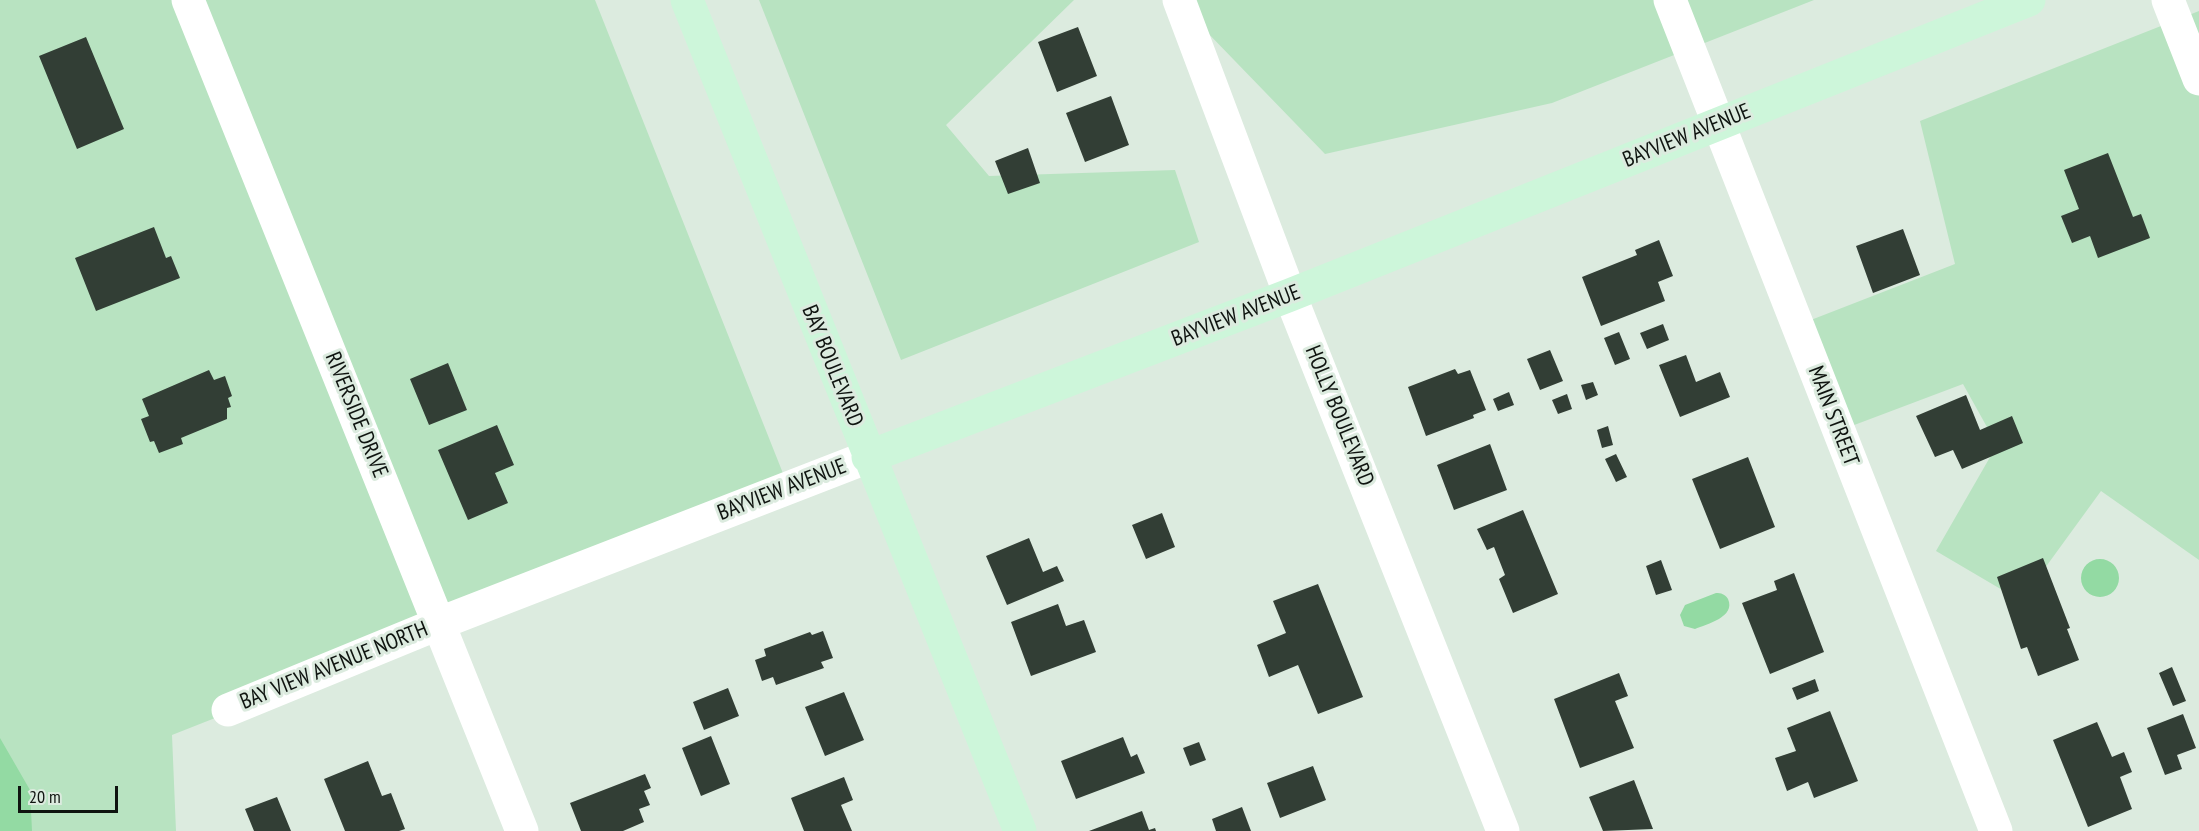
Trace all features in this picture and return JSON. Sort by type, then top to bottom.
[{"type":"main road","name":"BAY BOULEVARD","points":[[687,0],[868,457],[1020,831]]},
{"type":"main road","name":"BAYVIEW AVENUE","points":[[868,457],[1290,295],[2029,0]]},
{"type":"street","name":"RIVERSIDE DRIVE","points":[[188,0],[522,831]]},
{"type":"street","name":"HOLLY BOULEVARD","points":[[1179,0],[1290,295],[1503,831]]},
{"type":"street","name":"MAIN STREET","points":[[1670,0],[1996,831]]},
{"type":"street","points":[[2168,0],[2199,79]]},
{"type":"street","name":"BAYVIEW AVENUE","points":[[440,623],[868,457]]},
{"type":"street","name":"BAY VIEW AVENUE NORTH","points":[[228,710],[440,623]]},
{"type":"shaded area","points":[[0,0],[595,0],[790,491],[172,735],[176,831],[0,831]]},
{"type":"shaded area","points":[[759,0],[1074,0],[946,125],[989,176],[1175,170],[1199,242],[901,360]]},
{"type":"shaded area","points":[[1194,0],[1814,0],[1552,103],[1325,154],[1204,29]]},
{"type":"shaded area","points":[[2199,11],[2199,560],[2101,491],[2021,601],[1936,551],[1997,445],[1963,384],[1841,430],[1798,325],[1955,264],[1920,121]]},
{"type":"shaded area","points":[[2100,559],[2107,560],[2113,565],[2118,571],[2118,585],[2113,591],[2107,596],[2100,597],[2093,596],[2087,591],[2082,585],[2081,578],[2082,571],[2087,565],[2093,560]]},
{"type":"shaded area","points":[[1716,593],[1723,594],[1728,599],[1728,611],[1719,619],[1695,629],[1684,626],[1680,615],[1685,605]]},
{"type":"shaded area","points":[[0,738],[30,790],[32,831],[0,831]]},
{"type":"building","points":[[1078,27],[1097,76],[1057,92],[1038,42]]},
{"type":"building","points":[[86,37],[124,129],[77,149],[39,56]]},
{"type":"building","points":[[1111,96],[1129,145],[1085,162],[1066,113]]},
{"type":"building","points":[[1028,148],[1040,183],[1008,194],[995,161]]},
{"type":"building","points":[[2108,153],[2133,217],[2141,214],[2150,238],[2098,258],[2090,236],[2072,243],[2061,216],[2079,209],[2064,170]]},
{"type":"building","points":[[154,227],[166,258],[171,256],[180,278],[96,311],[75,258]]},
{"type":"building","points":[[1903,229],[1920,275],[1873,293],[1856,246]]},
{"type":"building","points":[[1659,240],[1673,276],[1658,282],[1665,301],[1601,326],[1582,277],[1637,255],[1635,250]]},
{"type":"building","points":[[1663,324],[1669,340],[1647,349],[1640,333]]},
{"type":"building","points":[[1619,332],[1630,359],[1615,365],[1604,338]]},
{"type":"building","points":[[1550,350],[1563,381],[1540,390],[1527,359]]},
{"type":"building","points":[[1686,355],[1696,382],[1720,372],[1730,397],[1680,417],[1659,365]]},
{"type":"building","points":[[448,363],[467,410],[429,425],[410,379]]},
{"type":"building","points":[[1455,369],[1458,374],[1470,370],[1486,410],[1473,415],[1474,418],[1426,436],[1408,387]]},
{"type":"building","points":[[209,370],[214,380],[225,376],[232,396],[228,398],[231,407],[227,408],[227,419],[181,438],[183,444],[159,453],[154,441],[150,442],[141,419],[149,416],[142,399]]},
{"type":"building","points":[[1593,382],[1598,395],[1586,400],[1581,385]]},
{"type":"building","points":[[1509,392],[1514,405],[1498,411],[1493,399]]},
{"type":"building","points":[[1567,394],[1572,409],[1558,414],[1552,400]]},
{"type":"building","points":[[1966,395],[1980,430],[2012,416],[2023,443],[1962,469],[1953,450],[1935,457],[1916,416]]},
{"type":"building","points":[[497,425],[514,465],[495,473],[508,503],[468,520],[438,450]]},
{"type":"building","points":[[1608,426],[1613,445],[1602,448],[1597,430]]},
{"type":"building","points":[[1490,444],[1507,490],[1454,510],[1437,465]]},
{"type":"building","points":[[1616,454],[1627,477],[1616,482],[1605,459]]},
{"type":"building","points":[[1748,457],[1775,527],[1720,549],[1692,479]]},
{"type":"building","points":[[1523,510],[1558,594],[1513,613],[1499,579],[1505,575],[1494,547],[1487,550],[1477,529]]},
{"type":"building","points":[[1162,513],[1175,547],[1146,559],[1132,525]]},
{"type":"building","points":[[1029,538],[1043,572],[1057,566],[1064,581],[1007,605],[986,556]]},
{"type":"building","points":[[2043,558],[2070,628],[2067,629],[2079,660],[2038,676],[2027,647],[2021,649],[1997,577]]},
{"type":"building","points":[[1661,560],[1672,590],[1656,595],[1646,566]]},
{"type":"building","points":[[1794,573],[1824,652],[1770,674],[1742,603],[1777,590],[1774,581]]},
{"type":"building","points":[[1318,584],[1363,697],[1318,714],[1298,665],[1269,677],[1257,645],[1286,633],[1273,601]]},
{"type":"building","points":[[1058,604],[1066,626],[1084,620],[1096,652],[1031,676],[1011,622]]},
{"type":"building","points":[[823,631],[833,658],[821,662],[824,668],[776,685],[773,677],[762,681],[755,660],[766,656],[764,649],[810,632],[812,635]]},
{"type":"building","points":[[2172,667],[2186,701],[2173,706],[2159,673]]},
{"type":"building","points":[[1619,673],[1628,696],[1615,701],[1634,748],[1580,768],[1554,699]]},
{"type":"building","points":[[1815,679],[1819,691],[1797,700],[1792,688]]},
{"type":"building","points":[[728,688],[739,716],[704,730],[693,702]]},
{"type":"building","points":[[844,692],[864,740],[825,756],[805,707]]},
{"type":"building","points":[[1830,711],[1858,781],[1814,798],[1808,782],[1787,791],[1775,758],[1796,751],[1787,728]]},
{"type":"building","points":[[2183,714],[2196,748],[2177,755],[2182,769],[2165,775],[2147,728]]},
{"type":"building","points":[[2097,722],[2112,757],[2124,752],[2132,772],[2120,777],[2132,809],[2088,827],[2053,740]]},
{"type":"building","points":[[711,736],[730,784],[701,796],[682,748]]},
{"type":"building","points":[[1123,737],[1131,757],[1137,754],[1145,773],[1076,799],[1061,761]]},
{"type":"building","points":[[1199,742],[1206,760],[1190,766],[1183,748]]},
{"type":"building","points":[[368,761],[382,796],[391,793],[405,829],[345,831],[324,779]]},
{"type":"building","points":[[1313,766],[1326,800],[1280,818],[1267,783]]},
{"type":"building","points":[[645,774],[651,788],[644,791],[650,805],[639,809],[644,822],[623,831],[581,831],[570,803]]},
{"type":"building","points":[[844,777],[853,800],[841,805],[852,831],[804,831],[791,798]]},
{"type":"building","points":[[1634,780],[1653,829],[1603,831],[1589,797]]},
{"type":"building","points":[[277,797],[291,831],[254,831],[245,809]]},
{"type":"building","points":[[1242,807],[1251,831],[1216,831],[1212,819]]},
{"type":"building","points":[[1142,811],[1149,830],[1155,828],[1156,831],[1089,831]]}]
